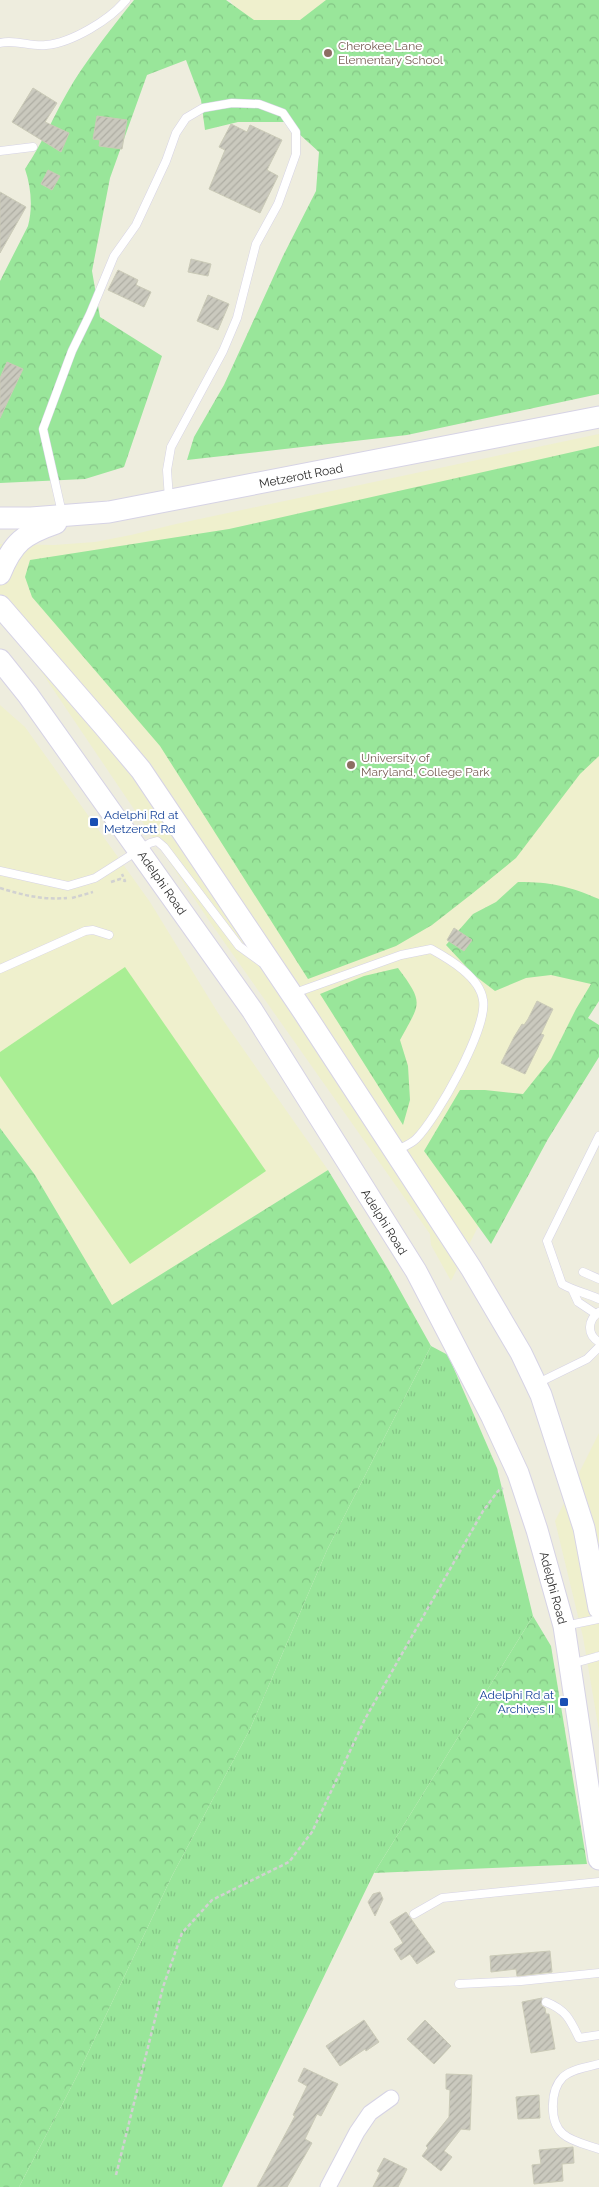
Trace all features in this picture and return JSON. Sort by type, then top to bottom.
[{"type":"main road","name":"Metzerott Road","points":[[0,518],[109,512],[599,417]]},
{"type":"main road","points":[[0,574],[8,553],[31,531],[85,514]]},
{"type":"main road","points":[[0,601],[0,606],[140,770],[279,974],[471,1268],[521,1353],[536,1384],[584,1528],[599,1608]]},
{"type":"main road","name":"Adelphi Road","points":[[0,660],[28,695],[252,1010],[416,1271],[492,1416],[520,1480],[537,1530],[564,1626],[599,1859]]},
{"type":"street","points":[[328,2187],[357,2132],[370,2114],[391,2098]]},
{"type":"lane","points":[[0,43],[46,46],[63,42],[102,22],[126,0]]},
{"type":"lane","points":[[62,516],[43,429],[72,351],[90,314],[114,256],[136,225],[166,162],[176,133],[186,118],[203,108],[232,103],[259,104],[283,113],[296,132],[296,154],[278,204],[256,244],[237,318],[223,351],[171,447],[167,470],[170,501]]},
{"type":"lane","points":[[0,151],[33,147]]},
{"type":"lane","points":[[0,871],[68,886],[96,878],[157,841],[164,847],[238,946],[279,974]]},
{"type":"lane","points":[[0,969],[85,931],[94,930],[110,935]]},
{"type":"lane","points":[[292,994],[401,955],[431,948],[454,962],[474,981],[484,999],[482,1020],[473,1042],[450,1088],[425,1128],[415,1140],[395,1152]]},
{"type":"lane","points":[[599,1136],[547,1241],[562,1284],[574,1291],[583,1291],[599,1299]]},
{"type":"lane","points":[[583,1272],[599,1279]]},
{"type":"lane","points":[[574,1291],[578,1302],[598,1313],[591,1320],[590,1328],[592,1337],[599,1342]]},
{"type":"lane","points":[[536,1384],[587,1359],[599,1347]]},
{"type":"lane","points":[[564,1626],[599,1619]]},
{"type":"lane","points":[[570,1665],[599,1656]]},
{"type":"lane","points":[[414,1914],[442,1898],[599,1882]]},
{"type":"lane","points":[[459,1984],[521,1981],[599,1973]]},
{"type":"lane","points":[[546,2002],[561,2008],[572,2022],[579,2038],[599,2035]]},
{"type":"lane","points":[[599,2064],[572,2071],[562,2078],[555,2089],[554,2107],[556,2124],[563,2135],[581,2144],[599,2149]]},
{"type":"path","points":[[116,2175],[163,1986],[182,1933],[212,1900],[289,1862],[312,1832],[365,1719],[484,1511],[498,1491],[520,1480]]},
{"type":"shaded area","points":[[230,0],[445,0],[250,30]]},
{"type":"shaded area","name":"University of Maryland, College Park","points":[[599,434],[599,983],[451,1281],[431,1245],[430,1234],[210,922],[30,655],[0,619],[0,544],[54,545],[95,542]]},
{"type":"shaded area","points":[[0,705],[25,727],[150,902],[218,1013],[328,1170],[112,1306],[35,1175],[0,1128]]},
{"type":"shaded area","points":[[599,1433],[599,1731],[583,1637],[555,1521]]},
{"type":"green space","points":[[134,0],[226,0],[254,20],[300,20],[326,0],[599,0],[599,394],[407,435],[187,460],[194,437],[224,385],[283,256],[316,191],[319,152],[286,122],[238,122],[205,130],[201,100],[186,60],[147,75],[110,178],[92,271],[100,317],[162,356],[124,467],[85,479],[0,483],[0,281],[28,226],[31,197],[25,169],[74,81]]},
{"type":"green space","name":"University of Maryland, College Park","points":[[599,446],[599,756],[580,774],[516,858],[432,925],[396,946],[308,979],[160,746],[32,597],[25,577],[30,560],[229,529]]},
{"type":"green space","points":[[518,882],[560,886],[599,899],[599,1001],[588,1018],[599,1025],[599,1057],[548,1139],[491,1244],[424,1151],[460,1090],[485,1090],[523,1094],[551,1059],[591,984],[551,975],[526,978],[495,991],[474,975],[446,945],[473,914],[496,902]]},
{"type":"green space","points":[[125,967],[266,1171],[130,1264],[0,1076],[0,1052]]},
{"type":"green space","points":[[398,968],[413,989],[417,1004],[400,1040],[408,1066],[410,1100],[403,1125],[320,994],[364,976]]},
{"type":"green space","points":[[0,1128],[35,1175],[112,1305],[328,1170],[388,1269],[431,1346],[327,1550],[250,1729],[172,1876],[78,2074],[19,2187],[0,2187]]},
{"type":"green space","points":[[431,1346],[448,1355],[497,1468],[533,1616],[374,1873],[222,2187],[19,2187],[78,2074],[172,1876],[250,1729],[327,1550]]},
{"type":"green space","points":[[533,1616],[551,1646],[587,1864],[374,1873]]},
{"type":"building","points":[[33,88],[57,103],[45,122],[69,133],[61,152],[12,122]]},
{"type":"building","points":[[97,116],[127,120],[122,149],[99,146],[100,140],[93,139]]},
{"type":"building","points":[[231,124],[247,132],[250,125],[282,140],[267,170],[278,176],[260,213],[209,189],[225,150],[219,147]]},
{"type":"building","points":[[48,170],[60,176],[52,190],[41,184]]},
{"type":"building","points":[[0,192],[26,207],[0,253]]},
{"type":"building","points":[[191,259],[211,264],[208,276],[188,272]]},
{"type":"building","points":[[118,270],[138,280],[136,285],[151,292],[144,307],[108,290]]},
{"type":"building","points":[[208,295],[229,304],[218,330],[197,321]]},
{"type":"building","points":[[7,362],[23,369],[0,418],[0,378]]},
{"type":"building","points":[[454,928],[472,940],[464,951],[447,940]]},
{"type":"building","points":[[537,1001],[553,1009],[541,1034],[544,1035],[525,1074],[501,1063],[514,1037],[522,1024],[524,1025],[528,1019]]},
{"type":"building","points":[[380,1892],[383,1899],[375,1916],[368,1902],[373,1894]]},
{"type":"building","points":[[406,1912],[435,1952],[417,1964],[410,1954],[401,1960],[394,1949],[403,1943],[390,1922]]},
{"type":"building","points":[[550,1951],[552,1972],[517,1976],[516,1969],[491,1972],[490,1956]]},
{"type":"building","points":[[542,1998],[541,2005],[545,2008],[546,2014],[549,2014],[555,2049],[531,2053],[522,2002]]},
{"type":"building","points":[[364,2020],[379,2042],[340,2066],[326,2046]]},
{"type":"building","points":[[425,2020],[451,2046],[434,2064],[407,2039]]},
{"type":"building","points":[[304,2068],[338,2084],[321,2116],[317,2114],[305,2139],[312,2143],[287,2187],[257,2187],[295,2116],[293,2115],[307,2086],[298,2081]]},
{"type":"building","points":[[446,2074],[472,2075],[470,2130],[461,2129],[444,2151],[452,2157],[441,2171],[422,2156],[428,2148],[426,2146],[449,2117],[450,2090],[446,2089]]},
{"type":"building","points":[[539,2095],[540,2118],[518,2119],[516,2097]]},
{"type":"building","points":[[573,2147],[574,2163],[562,2164],[563,2181],[534,2184],[532,2165],[541,2164],[539,2150]]},
{"type":"building","points":[[384,2158],[407,2169],[398,2187],[373,2187],[380,2173],[377,2171]]},
{"type":"place","name":"Cherokee Lane Elementary School","points":[[328,53]]},
{"type":"place","name":"University of Maryland, College Park","points":[[351,765]]},
{"type":"place","name":"Adelphi Rd at Metzerott Rd","points":[[94,822]]},
{"type":"place","name":"Adelphi Rd at Archives II","points":[[564,1702]]}]
